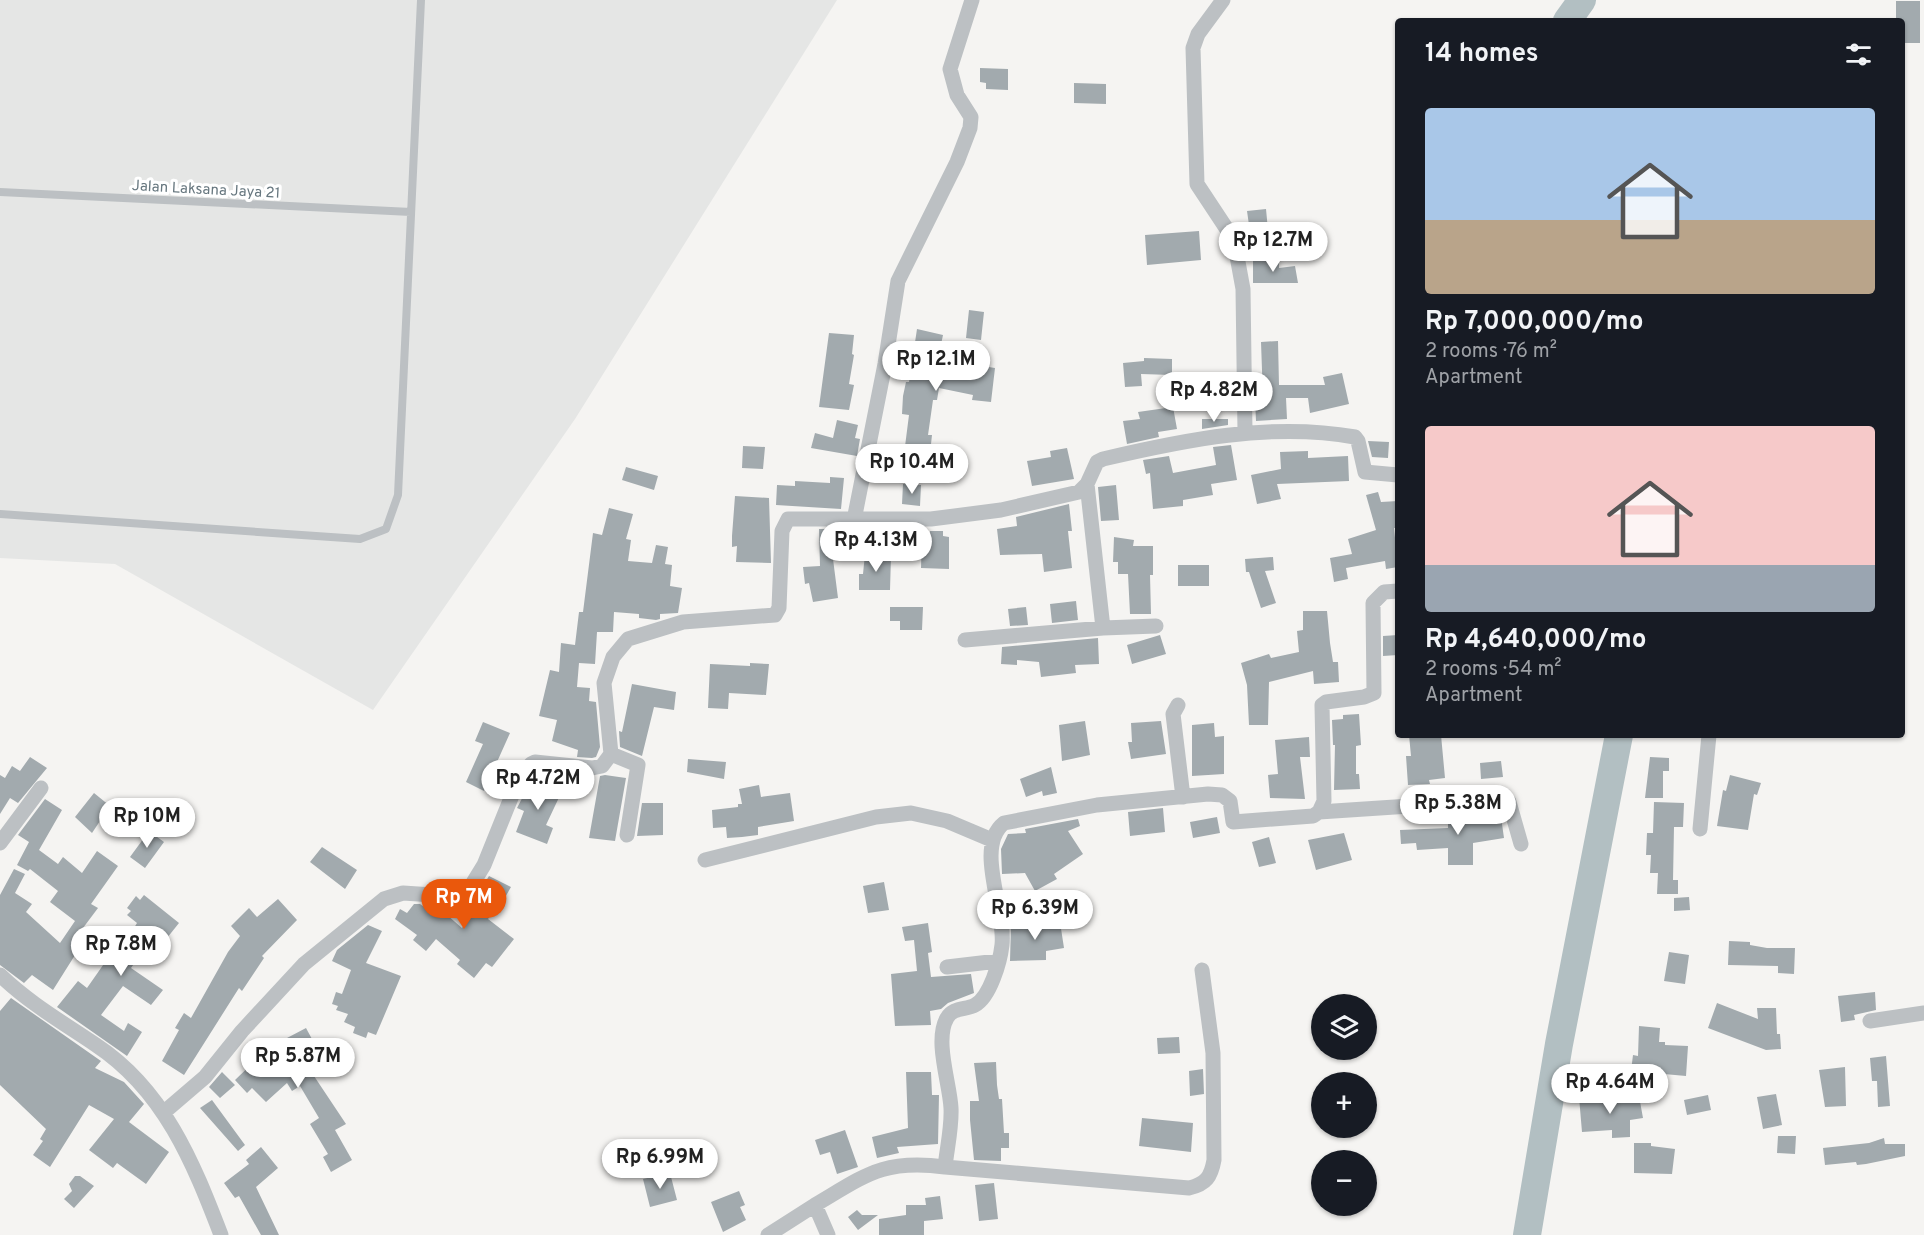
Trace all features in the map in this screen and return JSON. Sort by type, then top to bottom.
[{"type":"street","points":[[854,520],[885,364],[898,281],[957,162],[970,128],[971,117],[957,95],[950,69],[972,0]]},
{"type":"street","points":[[1223,0],[1214,17],[1198,34],[1193,48],[1194,152],[1197,184],[1234,240],[1239,261],[1243,289],[1245,432]]},
{"type":"street","points":[[163,1113],[205,1077],[242,1031],[304,964],[384,899],[403,893],[448,896],[468,891],[484,865],[526,767],[536,762],[592,768],[602,766],[611,754],[604,683],[613,657],[628,639],[683,622],[775,615],[779,608],[784,523],[788,519],[931,519],[1000,510],[1079,492],[1087,484],[1097,462],[1102,459],[1169,443],[1245,432],[1355,437],[1365,472],[1395,476]]},
{"type":"street","points":[[1087,484],[1103,628]]},
{"type":"street","points":[[1320,812],[1324,801],[1322,705],[1326,702],[1364,698],[1374,693],[1373,603],[1384,592],[1395,591]]},
{"type":"street","points":[[965,640],[1103,628],[1156,626]]},
{"type":"street","points":[[1179,705],[1173,714],[1183,796]]},
{"type":"street","points":[[1700,829],[1708,738]]},
{"type":"street","points":[[611,754],[636,763],[638,768],[627,835]]},
{"type":"street","points":[[0,843],[41,788]]},
{"type":"street","points":[[945,1167],[951,1109],[943,1049],[947,1017],[955,1010],[974,1006],[984,998],[999,961],[1002,943],[992,840],[995,830],[1004,823],[1097,805],[1183,796],[1222,795],[1230,801],[1233,822],[1312,816],[1320,812],[1501,800],[1509,802],[1521,844]]},
{"type":"street","points":[[705,860],[876,817],[911,813],[947,820],[992,840]]},
{"type":"street","points":[[946,967],[999,961]]},
{"type":"street","points":[[768,1235],[870,1173],[888,1166],[920,1164],[1189,1188],[1203,1185],[1212,1173],[1214,1160],[1213,1053],[1202,970]]},
{"type":"street","points":[[0,975],[36,1007],[96,1045],[130,1072],[150,1092],[172,1123],[188,1153],[221,1235]]},
{"type":"street","points":[[1870,1021],[1924,1013]]},
{"type":"street","points":[[815,1205],[828,1235]]},
{"type":"lane","points":[[0,514],[360,539],[386,530],[398,495],[422,0]]},
{"type":"lane","name":"Jalan Laksana Jaya 21","points":[[0,192],[411,212]]},
{"type":"shaded area","points":[[0,0],[837,0],[575,419],[373,710],[115,564],[0,558]]},
{"type":"building","points":[[1896,1],[1920,1],[1920,43],[1905,43],[1905,18],[1896,18]]},
{"type":"building","points":[[980,68],[1008,69],[1008,90],[986,89],[986,83],[980,82]]},
{"type":"building","points":[[1074,83],[1106,84],[1106,104],[1074,103]]},
{"type":"building","points":[[1266,209],[1268,230],[1250,232],[1247,211]]},
{"type":"building","points":[[1199,231],[1201,260],[1147,265],[1145,235]]},
{"type":"building","points":[[1253,260],[1279,260],[1279,268],[1295,266],[1298,283],[1253,283]]},
{"type":"building","points":[[969,310],[984,312],[981,340],[966,338]]},
{"type":"building","points":[[917,329],[943,335],[938,359],[995,368],[991,402],[972,400],[973,395],[939,388],[937,400],[933,400],[928,435],[932,435],[930,453],[933,454],[929,469],[903,462],[909,415],[902,414],[903,396],[906,382],[909,382]]},
{"type":"building","points":[[829,333],[854,335],[852,354],[854,355],[849,384],[854,385],[849,410],[819,407]]},
{"type":"building","points":[[1278,341],[1279,385],[1325,385],[1323,377],[1342,373],[1349,404],[1310,413],[1308,398],[1286,398],[1287,419],[1256,421],[1255,399],[1263,398],[1261,342]]},
{"type":"building","points":[[1144,358],[1172,359],[1172,375],[1141,374],[1142,386],[1125,387],[1123,363],[1144,361]]},
{"type":"building","points":[[1173,407],[1177,429],[1158,432],[1159,437],[1127,444],[1123,421],[1140,419],[1138,412]]},
{"type":"building","points":[[1202,419],[1228,419],[1228,425],[1202,429]]},
{"type":"building","points":[[837,420],[858,425],[855,438],[860,439],[857,456],[811,448],[815,433],[833,438]]},
{"type":"building","points":[[1368,441],[1389,442],[1388,458],[1372,457]]},
{"type":"building","points":[[1231,445],[1237,480],[1211,484],[1213,495],[1183,500],[1183,506],[1153,509],[1150,473],[1146,474],[1143,460],[1169,456],[1173,473],[1216,465],[1213,447]]},
{"type":"building","points":[[743,446],[765,447],[763,469],[742,468]]},
{"type":"building","points":[[1067,448],[1074,479],[1032,486],[1027,461],[1051,457],[1050,451]]},
{"type":"building","points":[[1308,451],[1308,458],[1348,456],[1349,481],[1277,484],[1281,499],[1257,504],[1251,475],[1281,469],[1280,452]]},
{"type":"building","points":[[626,467],[658,476],[654,490],[622,480]]},
{"type":"building","points":[[830,477],[844,478],[841,509],[776,505],[777,485],[795,486],[795,481],[830,483]]},
{"type":"building","points":[[903,484],[921,485],[920,506],[902,504]]},
{"type":"building","points":[[1116,485],[1119,520],[1101,521],[1098,487]]},
{"type":"building","points":[[1378,492],[1381,502],[1395,501],[1395,568],[1386,569],[1385,561],[1346,568],[1348,579],[1334,582],[1330,558],[1352,554],[1348,539],[1376,530],[1366,495]]},
{"type":"building","points":[[735,496],[769,498],[771,563],[736,562],[737,546],[732,547]]},
{"type":"building","points":[[1069,504],[1072,531],[1068,531],[1072,568],[1044,572],[1042,554],[1000,555],[997,529],[1017,526],[1016,517]]},
{"type":"building","points":[[609,508],[633,514],[626,539],[631,540],[628,561],[652,563],[656,545],[668,547],[665,564],[672,565],[670,586],[682,588],[678,613],[660,614],[660,619],[656,620],[639,618],[639,614],[614,612],[613,632],[597,632],[595,664],[579,663],[577,687],[590,688],[589,701],[596,702],[600,747],[596,757],[577,757],[578,750],[552,741],[557,720],[539,716],[550,670],[559,672],[561,643],[575,645],[579,612],[583,612],[593,533],[602,535]]},
{"type":"building","points":[[819,529],[837,529],[839,558],[833,559],[838,598],[813,602],[809,583],[805,584],[803,567],[820,566]]},
{"type":"building","points":[[930,531],[943,531],[943,536],[949,537],[949,569],[921,568],[922,536],[930,536]]},
{"type":"building","points":[[1114,537],[1134,540],[1133,546],[1153,546],[1153,575],[1150,575],[1151,614],[1130,614],[1128,574],[1118,574],[1118,562],[1113,562]]},
{"type":"building","points":[[865,554],[891,556],[890,590],[859,590],[859,574],[863,574]]},
{"type":"building","points":[[1273,557],[1274,570],[1265,571],[1276,603],[1261,608],[1249,572],[1246,572],[1245,559]]},
{"type":"building","points":[[1178,565],[1209,565],[1209,586],[1178,586]]},
{"type":"building","points":[[1076,601],[1078,620],[1052,623],[1050,604]]},
{"type":"building","points":[[890,607],[923,607],[922,630],[900,630],[900,621],[890,621]]},
{"type":"building","points":[[1026,607],[1028,625],[1010,626],[1008,609]]},
{"type":"building","points":[[1303,611],[1327,611],[1333,662],[1338,662],[1339,682],[1314,684],[1313,671],[1269,682],[1268,725],[1249,725],[1247,685],[1241,663],[1269,654],[1271,658],[1299,652],[1297,631],[1303,630]]},
{"type":"building","points":[[1160,635],[1166,654],[1132,664],[1127,645]]},
{"type":"building","points":[[1395,635],[1395,655],[1383,656],[1383,636]]},
{"type":"building","points":[[1098,638],[1099,664],[1075,665],[1076,673],[1041,677],[1039,662],[1017,660],[1017,665],[1001,664],[1002,647]]},
{"type":"building","points":[[750,663],[769,664],[766,695],[729,693],[728,709],[708,708],[710,664],[750,666]]},
{"type":"building","points":[[632,684],[676,692],[674,710],[654,707],[642,756],[620,747],[619,731],[622,732]]},
{"type":"building","points":[[1359,714],[1361,745],[1356,746],[1356,774],[1359,774],[1360,789],[1334,790],[1335,745],[1333,745],[1332,720],[1343,719],[1343,715]]},
{"type":"building","points":[[1085,721],[1090,755],[1062,761],[1059,725]]},
{"type":"building","points":[[1161,721],[1166,754],[1131,759],[1128,742],[1132,742],[1131,723]]},
{"type":"building","points":[[483,722],[510,733],[484,791],[466,782],[483,744],[475,741]]},
{"type":"building","points":[[1214,723],[1215,737],[1224,736],[1224,774],[1192,776],[1192,725]]},
{"type":"building","points":[[1309,737],[1310,757],[1300,757],[1305,799],[1270,798],[1268,775],[1278,774],[1275,740]]},
{"type":"building","points":[[1409,738],[1441,738],[1445,778],[1429,780],[1430,784],[1408,785],[1406,756],[1411,756]]},
{"type":"building","points":[[30,757],[47,768],[18,803],[10,798],[0,814],[0,775],[5,778],[12,766],[20,771]]},
{"type":"building","points":[[1650,757],[1669,758],[1669,771],[1663,771],[1663,798],[1645,798]]},
{"type":"building","points":[[688,759],[726,762],[724,779],[687,772]]},
{"type":"building","points":[[1501,761],[1503,777],[1481,779],[1480,763]]},
{"type":"building","points":[[1051,767],[1057,793],[1043,796],[1042,791],[1026,797],[1020,779]]},
{"type":"building","points":[[1730,775],[1761,783],[1757,795],[1754,794],[1748,830],[1717,826],[1723,790],[1726,791]]},
{"type":"building","points":[[600,776],[626,778],[615,841],[589,838]]},
{"type":"building","points":[[549,782],[563,789],[546,825],[553,828],[547,844],[516,832],[524,811],[517,808],[530,783],[545,790]]},
{"type":"building","points":[[759,785],[761,797],[790,793],[794,821],[758,827],[758,835],[742,837],[727,838],[726,827],[713,828],[712,810],[738,807],[738,804],[742,804],[739,789]]},
{"type":"building","points":[[94,793],[110,806],[92,833],[75,817]]},
{"type":"building","points":[[45,799],[62,810],[39,850],[58,864],[63,857],[82,873],[97,851],[118,866],[91,904],[98,908],[80,932],[87,936],[53,990],[32,975],[24,983],[0,965],[0,895],[14,869],[25,874],[15,893],[32,904],[26,912],[60,943],[75,921],[50,902],[58,891],[30,869],[28,871],[17,865],[29,842],[18,835]]},
{"type":"building","points":[[1654,802],[1684,803],[1683,827],[1674,827],[1673,880],[1678,880],[1678,894],[1657,894],[1658,873],[1650,873],[1651,855],[1646,855],[1647,833],[1653,833]]},
{"type":"building","points":[[642,803],[663,803],[663,835],[637,836]]},
{"type":"building","points":[[1163,808],[1165,832],[1130,836],[1128,812]]},
{"type":"building","points":[[1500,810],[1504,838],[1473,843],[1473,865],[1448,865],[1448,848],[1417,850],[1416,843],[1401,844],[1400,830],[1448,828],[1448,817],[1483,815],[1483,811]]},
{"type":"building","points":[[1217,817],[1220,833],[1193,838],[1190,822]]},
{"type":"building","points":[[1078,819],[1080,826],[1068,831],[1083,854],[1054,874],[1057,879],[1035,891],[1025,873],[1002,874],[1001,849],[1008,834],[1026,833],[1025,829]]},
{"type":"building","points":[[149,831],[164,842],[145,868],[130,857]]},
{"type":"building","points":[[1344,833],[1352,860],[1316,870],[1308,840]]},
{"type":"building","points":[[1269,837],[1276,863],[1259,867],[1252,842]]},
{"type":"building","points":[[322,847],[357,870],[345,889],[310,862]]},
{"type":"building","points":[[489,876],[511,887],[488,919],[514,939],[492,967],[486,963],[474,978],[457,964],[460,960],[436,939],[426,951],[413,940],[417,935],[395,919],[400,909],[407,913],[414,904],[420,904],[434,914],[439,908],[462,928],[484,891],[481,889]]},
{"type":"building","points":[[884,882],[889,910],[868,913],[863,886]]},
{"type":"building","points":[[144,895],[179,923],[163,943],[159,940],[156,944],[151,939],[131,968],[163,990],[151,1005],[123,986],[101,1015],[124,1031],[128,1023],[142,1032],[127,1056],[57,1007],[78,981],[87,988],[108,958],[102,953],[111,942],[121,949],[137,923],[127,915],[131,911],[127,908],[136,896],[140,900]]},
{"type":"building","points":[[1689,897],[1690,910],[1674,911],[1674,898]]},
{"type":"building","points":[[278,899],[297,920],[262,956],[264,958],[242,991],[239,988],[184,1075],[162,1061],[179,1030],[175,1028],[184,1013],[191,1018],[228,952],[240,936],[231,926],[249,908],[257,917]]},
{"type":"building","points":[[1060,922],[1064,948],[1046,951],[1046,960],[1010,961],[1011,924]]},
{"type":"building","points":[[928,923],[932,952],[928,953],[931,977],[971,974],[974,993],[948,1003],[941,1009],[930,1011],[931,1025],[895,1026],[891,974],[917,971],[914,940],[905,941],[902,927]]},
{"type":"building","points":[[368,925],[382,931],[366,963],[401,976],[376,1035],[368,1032],[366,1038],[353,1033],[355,1027],[344,1022],[348,1014],[336,1010],[338,1006],[332,1004],[336,992],[342,994],[351,970],[332,961],[337,950]]},
{"type":"building","points":[[1729,941],[1750,942],[1750,945],[1767,948],[1795,948],[1794,974],[1778,973],[1778,966],[1728,965]]},
{"type":"building","points":[[1669,952],[1689,955],[1685,984],[1664,981]]},
{"type":"building","points":[[1875,992],[1876,1010],[1854,1015],[1855,1020],[1841,1022],[1838,996]]},
{"type":"building","points":[[11,998],[101,1061],[95,1068],[124,1082],[144,1104],[129,1122],[169,1152],[146,1184],[117,1163],[113,1168],[89,1150],[114,1119],[89,1105],[50,1167],[33,1155],[43,1141],[40,1139],[46,1129],[0,1085],[0,1011]]},
{"type":"building","points":[[1717,1003],[1758,1019],[1757,1008],[1776,1008],[1777,1034],[1780,1034],[1781,1049],[1766,1050],[1708,1028]]},
{"type":"building","points":[[1639,1026],[1660,1028],[1659,1042],[1665,1042],[1665,1045],[1688,1046],[1686,1076],[1631,1071],[1633,1055],[1638,1056]]},
{"type":"building","points":[[306,1028],[319,1052],[304,1061],[346,1124],[335,1130],[352,1160],[331,1172],[323,1157],[328,1154],[310,1124],[319,1118],[300,1086],[292,1091],[287,1083],[266,1102],[252,1088],[247,1093],[235,1080],[268,1048]]},
{"type":"building","points":[[1179,1037],[1180,1053],[1158,1054],[1157,1038]]},
{"type":"building","points":[[1886,1056],[1890,1106],[1878,1107],[1877,1081],[1872,1081],[1870,1058]]},
{"type":"building","points":[[996,1062],[999,1099],[1002,1099],[1004,1133],[1009,1133],[1009,1148],[1001,1148],[1001,1161],[974,1160],[970,1101],[979,1101],[974,1063]]},
{"type":"building","points":[[1845,1067],[1846,1106],[1825,1107],[1819,1070]]},
{"type":"building","points":[[1203,1069],[1204,1094],[1190,1096],[1189,1071]]},
{"type":"building","points":[[222,1072],[235,1085],[220,1098],[209,1087]]},
{"type":"building","points":[[906,1072],[931,1072],[932,1095],[939,1095],[938,1144],[897,1147],[899,1153],[877,1158],[872,1137],[908,1128]]},
{"type":"building","points":[[1776,1094],[1782,1125],[1763,1129],[1757,1097]]},
{"type":"building","points":[[1708,1095],[1711,1110],[1687,1115],[1684,1100]]},
{"type":"building","points":[[1593,1096],[1594,1103],[1639,1096],[1643,1118],[1630,1120],[1630,1137],[1612,1138],[1612,1130],[1582,1132],[1579,1097]]},
{"type":"building","points":[[212,1100],[245,1145],[238,1151],[200,1108]]},
{"type":"building","points":[[1142,1118],[1193,1123],[1191,1152],[1139,1146]]},
{"type":"building","points":[[845,1130],[858,1167],[837,1174],[830,1152],[820,1155],[815,1140]]},
{"type":"building","points":[[1778,1136],[1796,1136],[1795,1154],[1777,1153]]},
{"type":"building","points":[[1884,1138],[1885,1144],[1905,1144],[1905,1156],[1866,1164],[1857,1165],[1856,1162],[1825,1165],[1823,1148],[1869,1143]]},
{"type":"building","points":[[1634,1143],[1651,1143],[1651,1146],[1675,1149],[1672,1174],[1634,1173]]},
{"type":"building","points":[[261,1147],[278,1168],[256,1187],[279,1235],[261,1235],[239,1196],[235,1198],[224,1183],[249,1164],[246,1160]]},
{"type":"building","points":[[670,1173],[677,1200],[650,1207],[643,1179]]},
{"type":"building","points":[[75,1176],[80,1176],[94,1186],[74,1208],[64,1199],[72,1191],[69,1184]]},
{"type":"building","points":[[994,1183],[998,1219],[979,1221],[975,1185]]},
{"type":"building","points":[[739,1191],[745,1205],[740,1207],[746,1220],[723,1232],[711,1202]]},
{"type":"building","points":[[940,1196],[943,1219],[924,1221],[924,1235],[879,1235],[879,1219],[906,1215],[906,1205],[926,1205],[925,1198]]},
{"type":"building","points":[[857,1210],[862,1215],[878,1215],[858,1230],[848,1217]]},
{"type":"waterway","points":[[1569,18],[1582,0]]},
{"type":"waterway","points":[[1527,1235],[1559,1044],[1618,738]]}]
